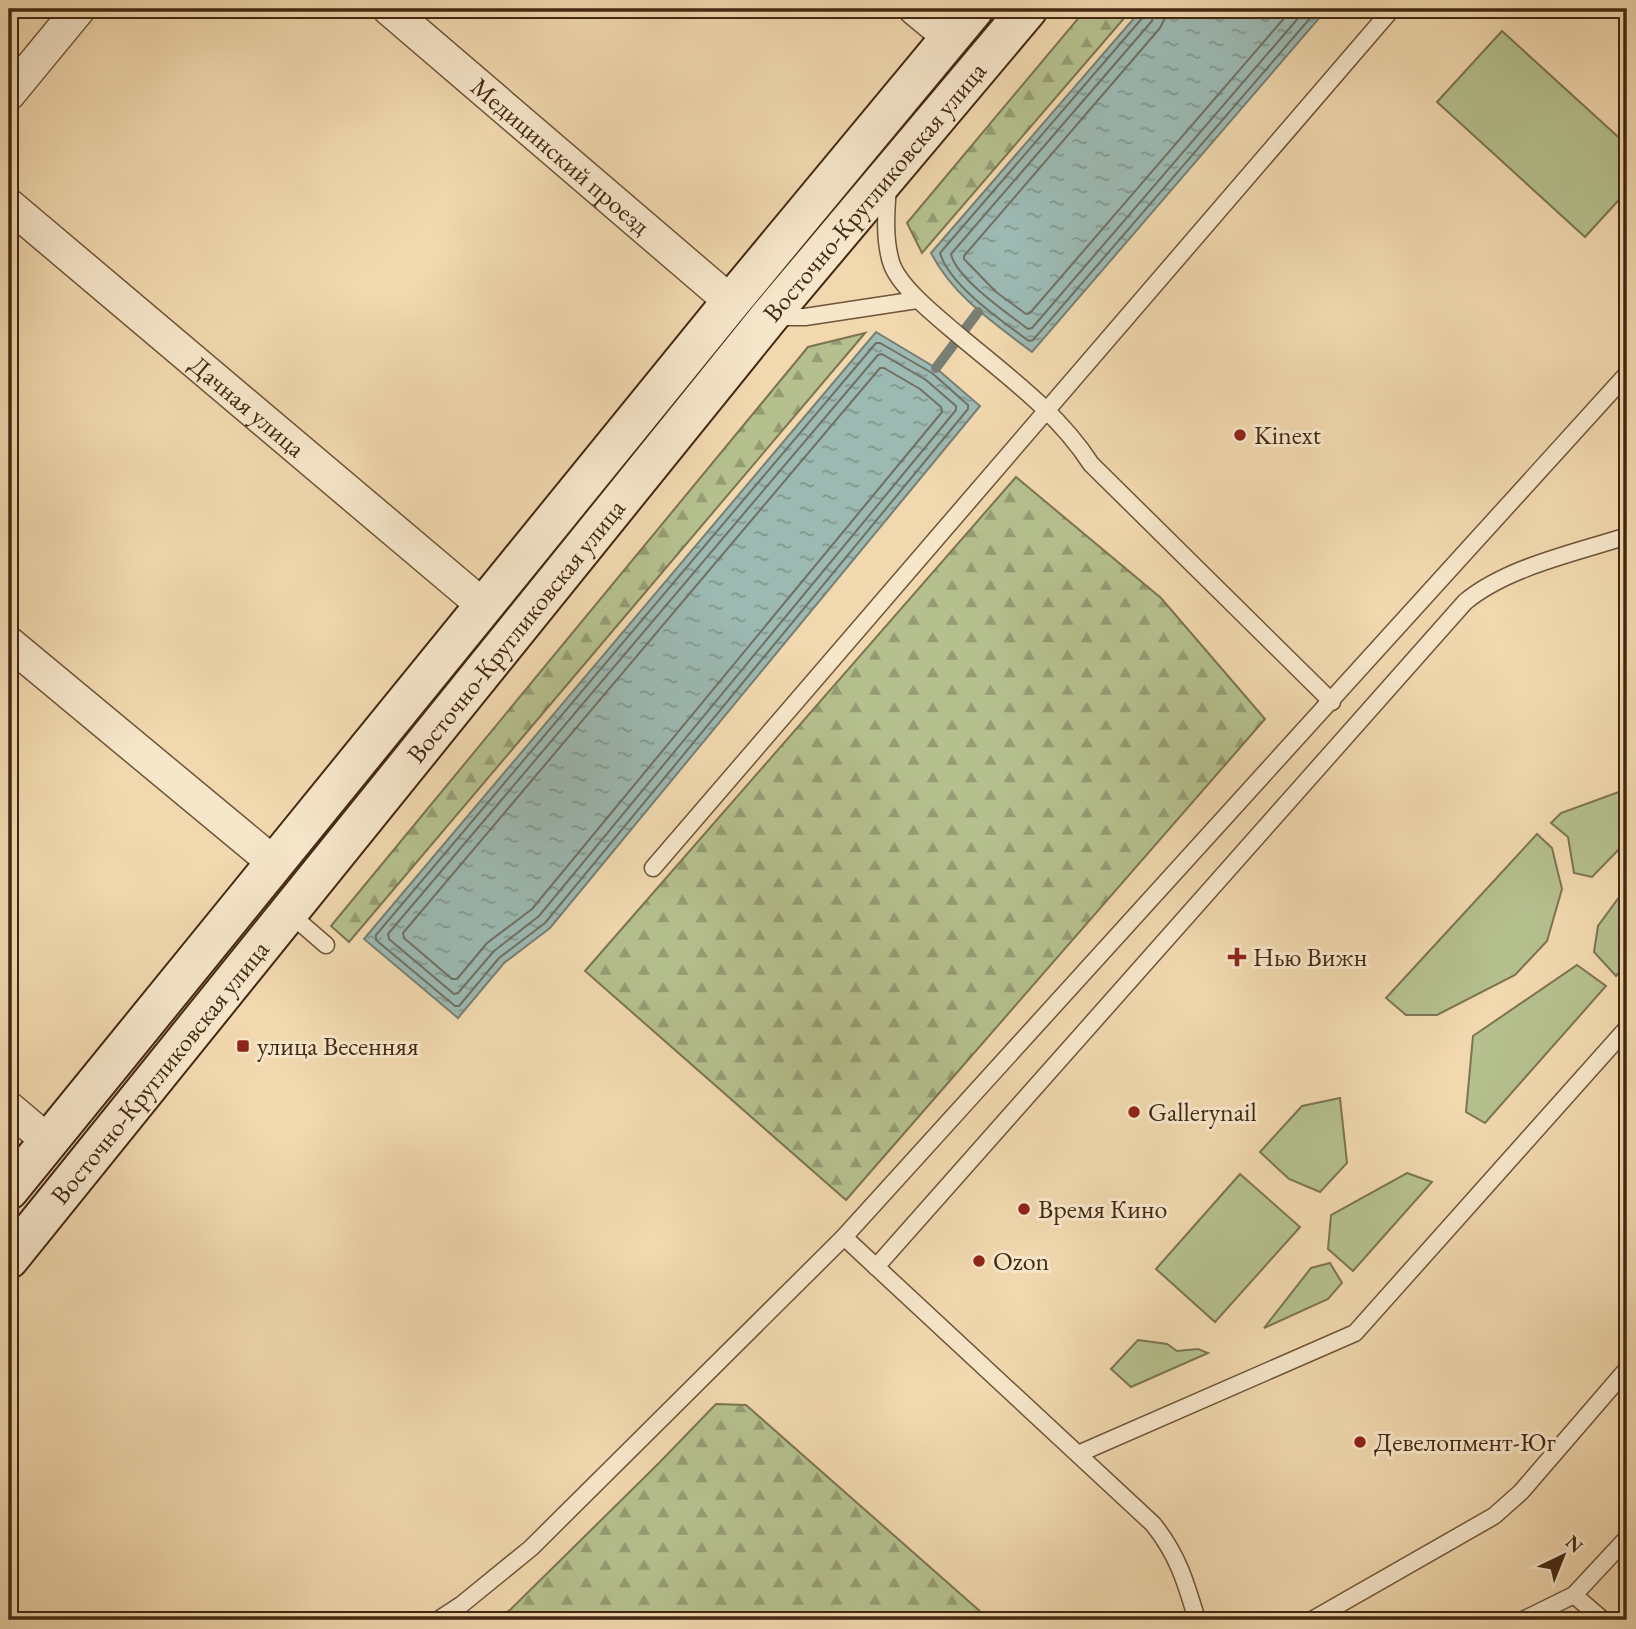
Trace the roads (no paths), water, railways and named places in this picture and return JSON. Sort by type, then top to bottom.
[{"type":"main road","name":"Восточно-Кругликовская улица","points":[[9,1189],[731,302],[974,9]]},
{"type":"main road","name":"Восточно-Кругликовская улица","points":[[9,1259],[769,317],[1028,9]]},
{"type":"street","points":[[9,94],[79,9]]},
{"type":"street","name":"Медицинский проезд","points":[[389,9],[731,302]]},
{"type":"street","points":[[915,9],[950,38]]},
{"type":"street","name":"Дачная улица","points":[[9,205],[485,607]]},
{"type":"street","points":[[9,643],[274,863]]},
{"type":"street","points":[[9,1108],[48,1142]]},
{"type":"lane","points":[[653,868],[1392,9]]},
{"type":"lane","points":[[888,178],[886,221],[891,264],[917,300],[1046,410],[1078,444],[1091,464],[1332,702]]},
{"type":"lane","points":[[769,317],[806,317],[917,300]]},
{"type":"lane","points":[[438,1620],[461,1605],[531,1548],[844,1237],[1627,374]]},
{"type":"lane","points":[[876,1267],[1465,602],[1483,587],[1504,577],[1627,536]]},
{"type":"lane","points":[[289,913],[326,945]]},
{"type":"lane","points":[[1078,1454],[1355,1333],[1627,1028]]},
{"type":"lane","points":[[844,1237],[1153,1524],[1180,1565],[1197,1620]]},
{"type":"lane","points":[[1312,1620],[1494,1516],[1521,1492],[1627,1369]]},
{"type":"lane","points":[[1523,1620],[1574,1595],[1627,1538]]},
{"type":"lane","points":[[1574,1595],[1602,1620]]},
{"type":"water","points":[[1142,9],[1327,9],[1032,352],[963,296],[931,253]]},
{"type":"water","points":[[876,332],[936,368],[980,406],[550,928],[504,963],[458,1018],[364,939]]},
{"type":"waterway","points":[[936,368],[978,312]]},
{"type":"place","name":"Kinext","points":[[1240,435]]},
{"type":"place","name":"Нью Вижн","points":[[1237,957]]},
{"type":"place","name":"улица Весенняя","points":[[243,1046]]},
{"type":"place","name":"Gallerynail","points":[[1134,1112]]},
{"type":"place","name":"Время Кино","points":[[1024,1209]]},
{"type":"place","name":"Ozon","points":[[979,1261]]},
{"type":"place","name":"Девелопмент-Юг","points":[[1360,1442]]}]
